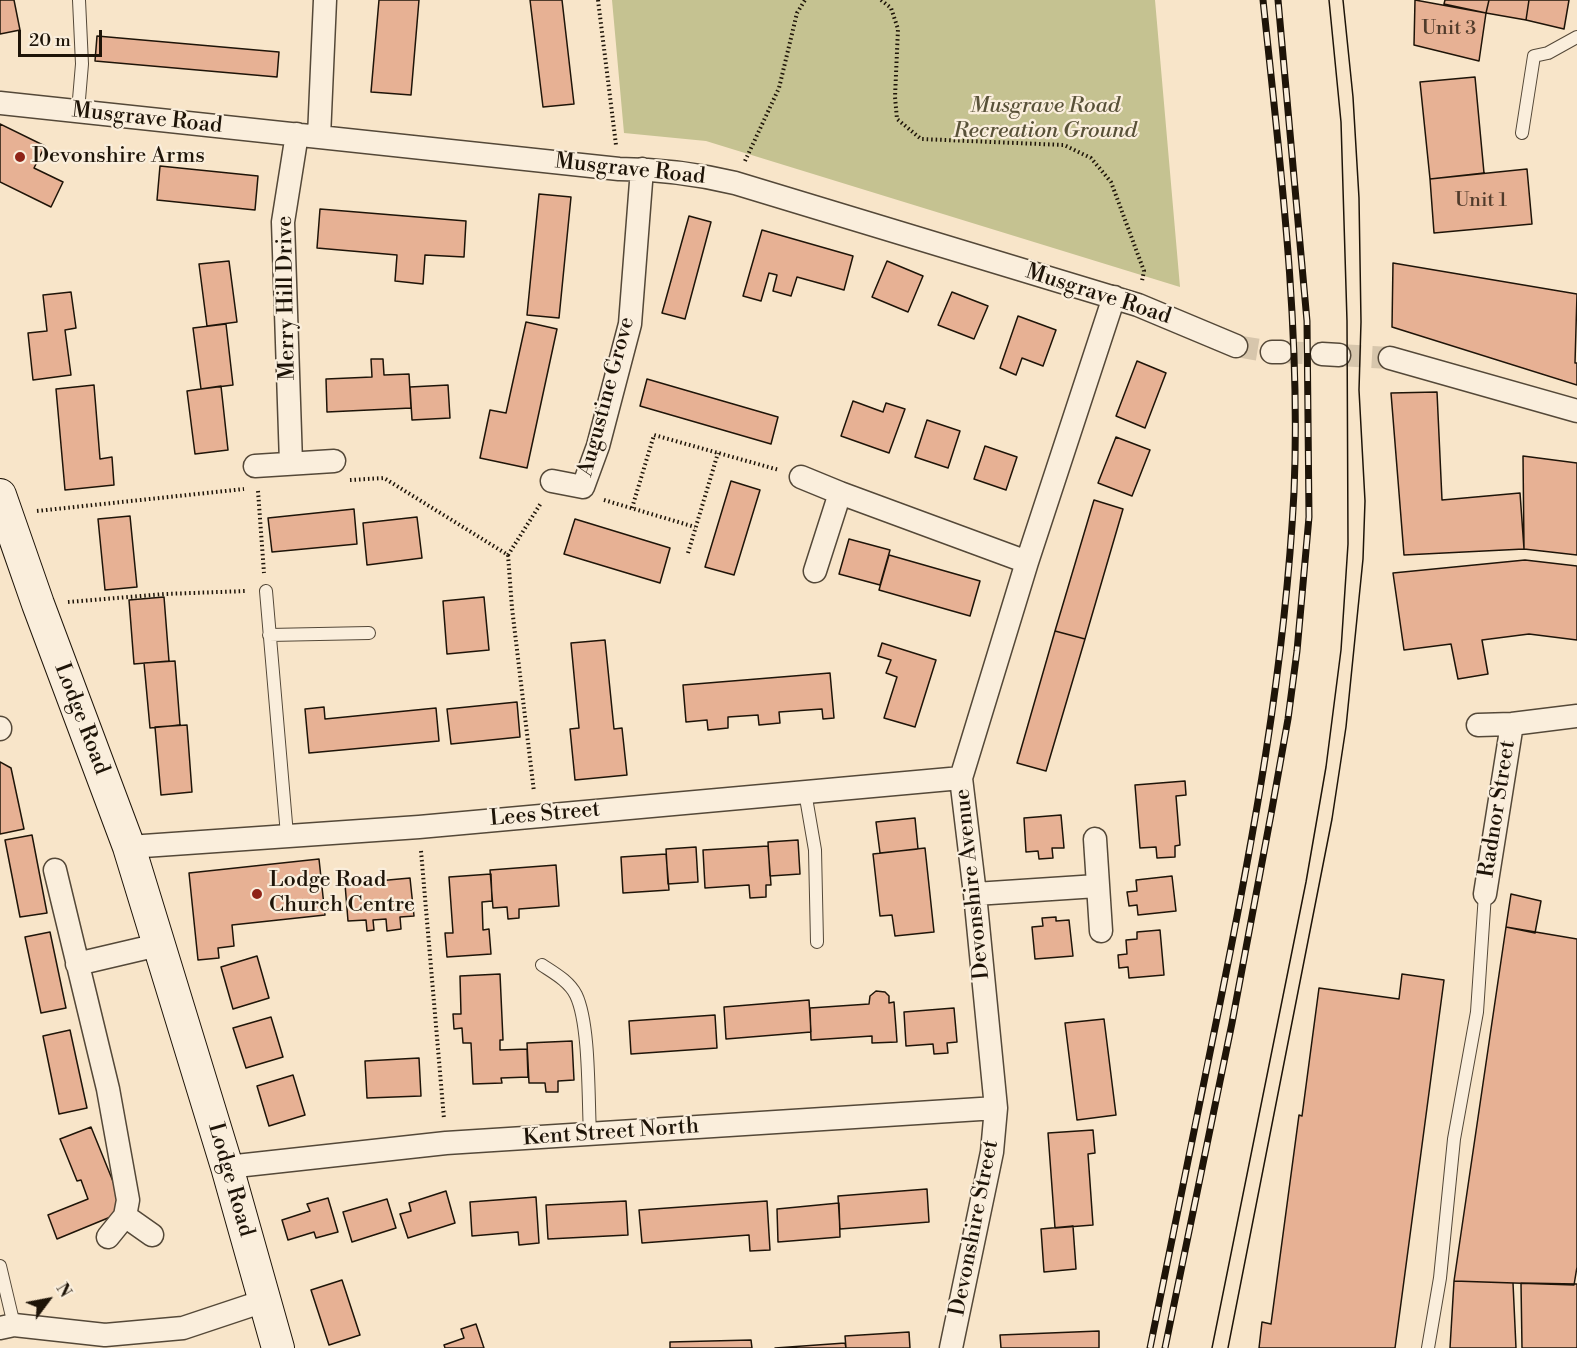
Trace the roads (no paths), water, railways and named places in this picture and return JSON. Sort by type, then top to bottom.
[{"type":"street","name":"Merry Hill Drive","points":[[291,464],[283,222],[308,135],[325,0]]},
{"type":"street","name":"Musgrave Road","points":[[0,103],[619,169],[699,175],[735,183],[1114,297],[1236,346]]},
{"type":"street","name":"Augustine Grove","points":[[552,481],[583,487],[598,447],[630,324],[642,169]]},
{"type":"street","name":"Devonshire Avenue","points":[[996,1108],[961,778],[1027,562],[1114,297]]},
{"type":"street","points":[[1390,358],[1577,411]]},
{"type":"street","points":[[256,477],[291,464],[334,460]]},
{"type":"street","points":[[801,477],[1027,562]]},
{"type":"street","points":[[815,571],[840,493]]},
{"type":"street","name":"Lodge Road","points":[[4,505],[38,604],[129,847],[227,1167],[278,1348]]},
{"type":"street","points":[[1478,725],[1512,724],[1577,716]]},
{"type":"street","name":"Radnor Street","points":[[1485,894],[1512,724]]},
{"type":"street","name":"Lees Street","points":[[129,847],[419,827],[961,778]]},
{"type":"street","points":[[1095,839],[1101,931]]},
{"type":"street","points":[[55,870],[108,1089],[128,1200],[125,1216],[108,1237]]},
{"type":"street","points":[[975,894],[1097,886]]},
{"type":"street","points":[[77,964],[158,945]]},
{"type":"street","name":"Kent Street North","points":[[227,1167],[446,1143],[996,1108]]},
{"type":"street","name":"Devonshire Street","points":[[951,1348],[992,1152],[996,1108]]},
{"type":"street","points":[[125,1216],[152,1235]]},
{"type":"street","points":[[7,1326],[105,1335],[183,1328],[264,1301]]},
{"type":"lane","points":[[78,111],[82,64],[79,0]]},
{"type":"lane","points":[[1522,133],[1534,56],[1548,53],[1577,37]]},
{"type":"lane","points":[[266,591],[287,835]]},
{"type":"lane","points":[[269,634],[369,633]]},
{"type":"lane","points":[[805,792],[815,850],[817,942]]},
{"type":"lane","points":[[1428,1348],[1440,1278],[1454,1138],[1477,1012],[1485,894]]},
{"type":"lane","points":[[542,964],[561,977],[576,995],[579,1004],[584,1024],[590,1134]]},
{"type":"lane","points":[[0,1266],[7,1326]]},
{"type":"tunnel","points":[[1236,346],[1272,352]]},
{"type":"tunnel","points":[[1281,352],[1322,354]]},
{"type":"tunnel","points":[[1339,355],[1390,358]]},
{"type":"tram line","points":[[1212,1348],[1306,882],[1326,767],[1341,650],[1348,544],[1347,321],[1341,122],[1329,0]]},
{"type":"tram line","points":[[1228,1348],[1332,819],[1346,727],[1363,559],[1365,501],[1359,390],[1361,322],[1359,198],[1353,97],[1343,0]]},
{"type":"railway","points":[[1150,1348],[1255,819],[1275,689],[1290,558],[1295,431],[1292,307],[1263,0]]},
{"type":"railway","points":[[1165,1348],[1232,1023],[1288,719],[1297,651],[1309,517],[1307,321],[1278,0]]},
{"type":"place","name":"Devonshire Arms","points":[[20,157]]},
{"type":"place","name":"Lodge Road Church Centre","points":[[257,894]]},
{"type":"park label","name":"Musgrave Road Recreation Ground","points":[[1045,120]]}]
